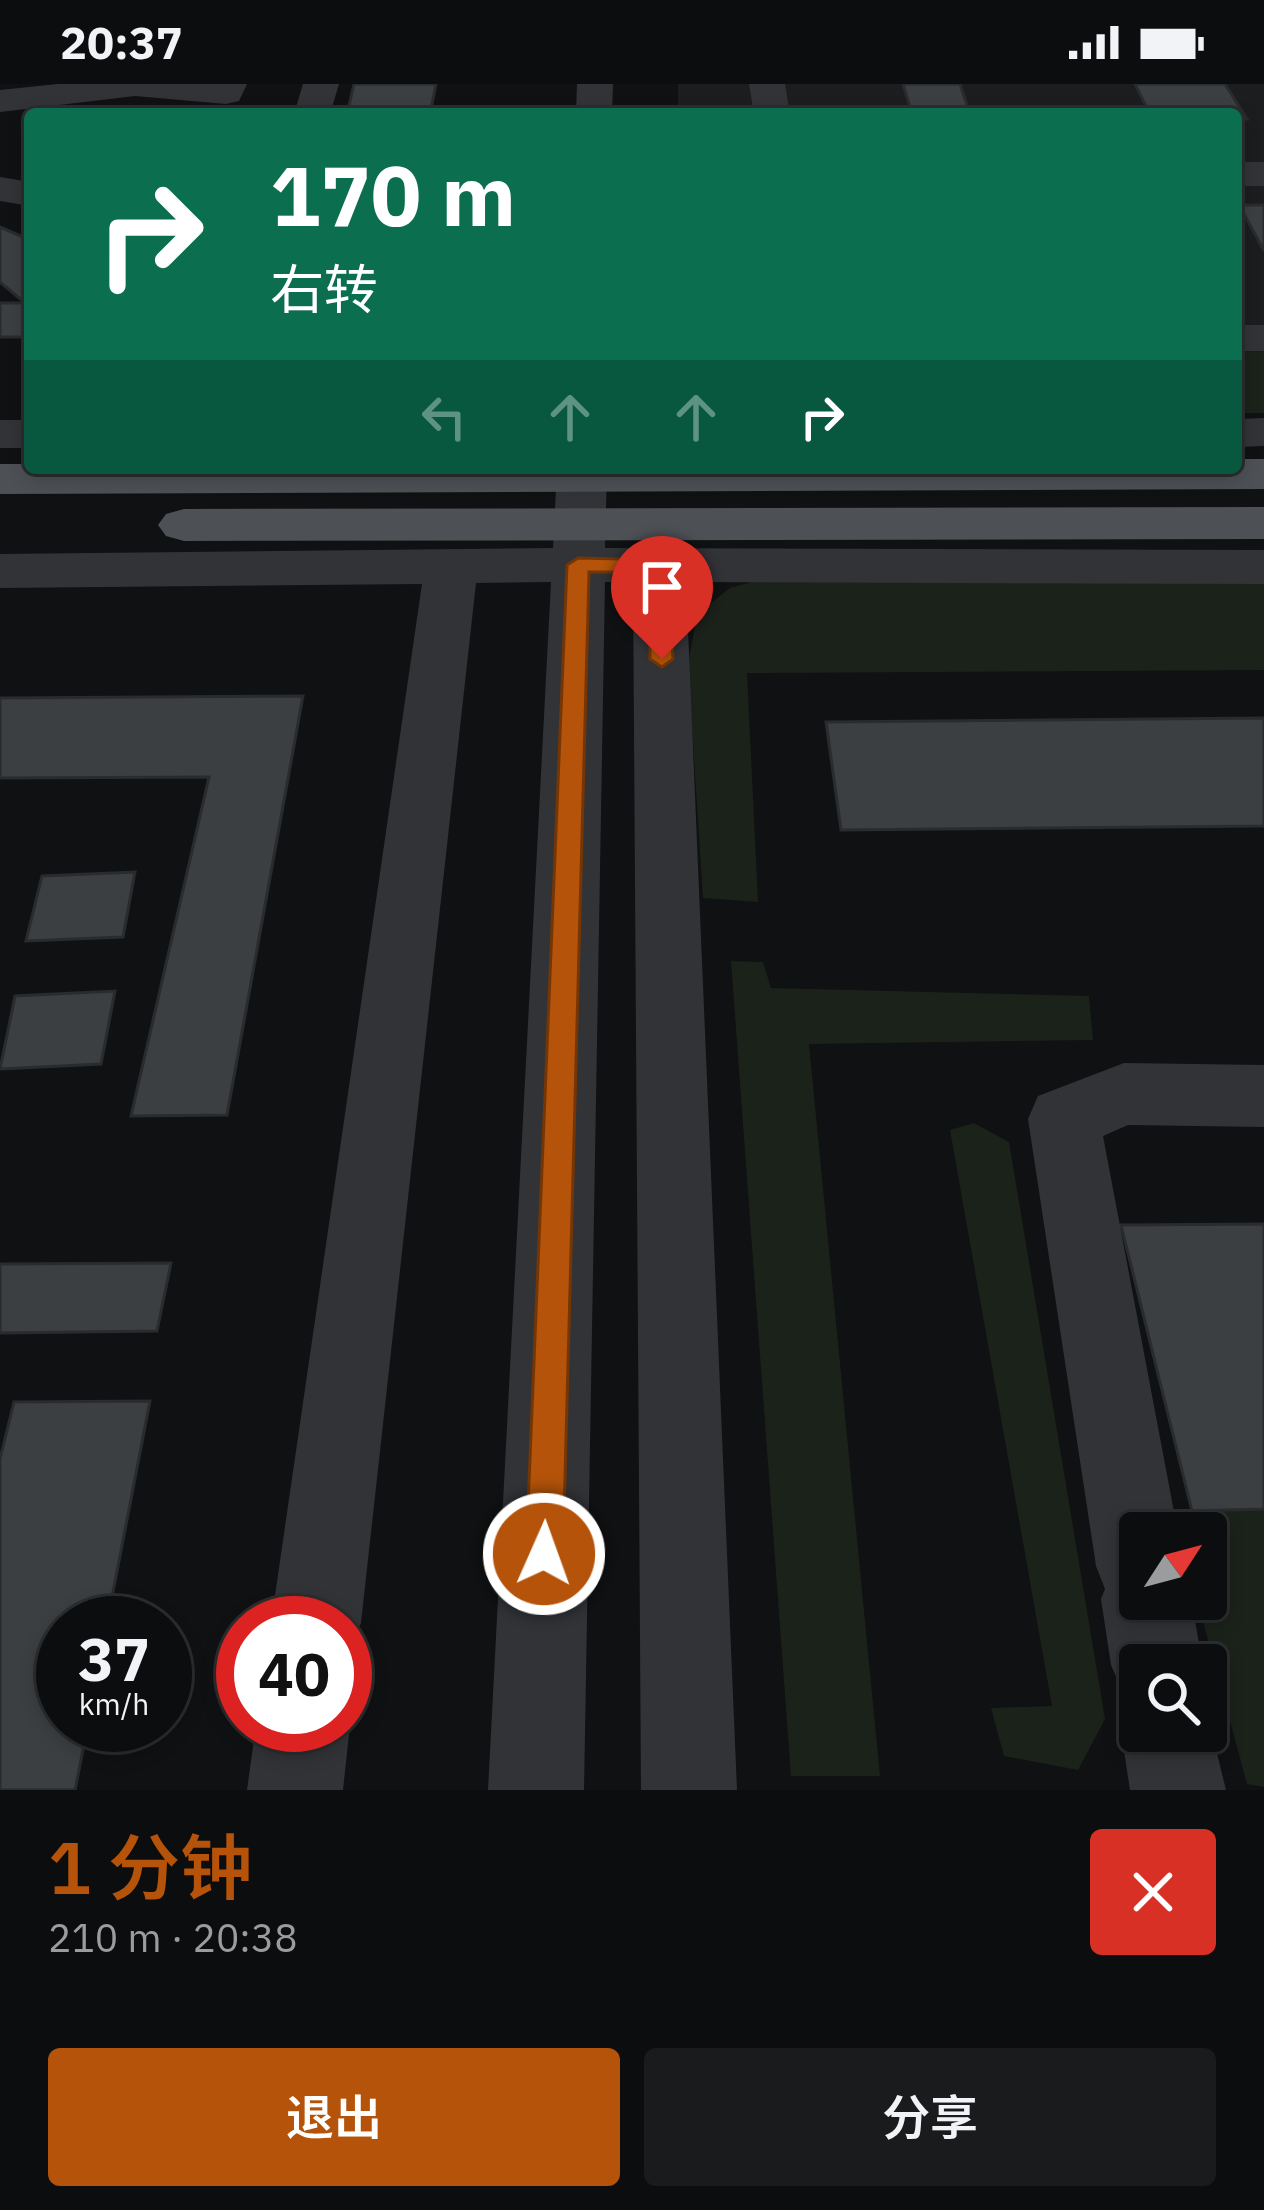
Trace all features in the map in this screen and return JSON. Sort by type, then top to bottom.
[{"type":"main road","points":[[0,525],[580,508],[1264,474]]},
{"type":"main road","points":[[0,479],[580,508],[1264,523]]},
{"type":"street","points":[[0,101],[123,86],[264,96],[321,84]]},
{"type":"street","points":[[580,508],[659,565],[1264,567]]},
{"type":"street","points":[[0,571],[451,566],[580,508]]},
{"type":"street","points":[[536,1790],[580,508]]},
{"type":"street","points":[[659,565],[689,1790]]},
{"type":"street","points":[[319,1596],[451,566]]},
{"type":"street","points":[[1131,1512],[1064,1119],[1124,1094],[1264,1096]]},
{"type":"street","points":[[295,1790],[300,1752]]},
{"type":"street","points":[[1172,1752],[1178,1790]]},
{"type":"shaded area","points":[[678,84],[1264,84],[1264,403],[1242,403],[1242,108],[678,108]]},
{"type":"shaded area","points":[[1242,352],[1264,352],[1264,413],[1242,413]]},
{"type":"shaded area","points":[[777,575],[1264,578],[1264,670],[747,673],[758,902],[703,898],[688,665],[697,614],[730,588]]},
{"type":"shaded area","points":[[731,961],[763,962],[771,988],[1089,996],[1093,1040],[809,1044],[880,1776],[791,1776]]},
{"type":"shaded area","points":[[974,1123],[1009,1142],[1105,1719],[1078,1770],[1004,1756],[991,1708],[1052,1706],[950,1130]]},
{"type":"shaded area","points":[[1264,1509],[1264,1787],[1247,1784],[1227,1710],[1227,1644],[1209,1644],[1203,1620],[1227,1620],[1227,1512],[1174,1511]]},
{"type":"building","points":[[354,84],[436,84],[431,108],[348,108]]},
{"type":"building","points":[[903,84],[960,84],[968,108],[910,108]]},
{"type":"building","points":[[1135,84],[1225,84],[1240,108],[1147,108]]},
{"type":"building","points":[[1242,205],[1264,205],[1264,251],[1242,211]]},
{"type":"building","points":[[0,227],[24,237],[24,302],[0,282]]},
{"type":"building","points":[[0,303],[24,303],[24,337],[0,337]]},
{"type":"building","points":[[303,696],[227,1115],[131,1116],[209,777],[0,778],[0,698]]},
{"type":"building","points":[[1264,718],[1264,826],[841,830],[826,722]]},
{"type":"building","points":[[135,872],[123,937],[26,941],[42,876]]},
{"type":"building","points":[[115,991],[101,1064],[0,1069],[15,996]]},
{"type":"building","points":[[1264,1224],[1264,1509],[1192,1511],[1121,1225]]},
{"type":"building","points":[[171,1263],[157,1331],[0,1333],[0,1264]]},
{"type":"building","points":[[150,1401],[112,1596],[36,1596],[36,1752],[83,1752],[75,1790],[0,1790],[0,1459],[14,1402]]},
{"type":"route","points":[[544,1554],[578,565],[659,565],[662,659]]}]
